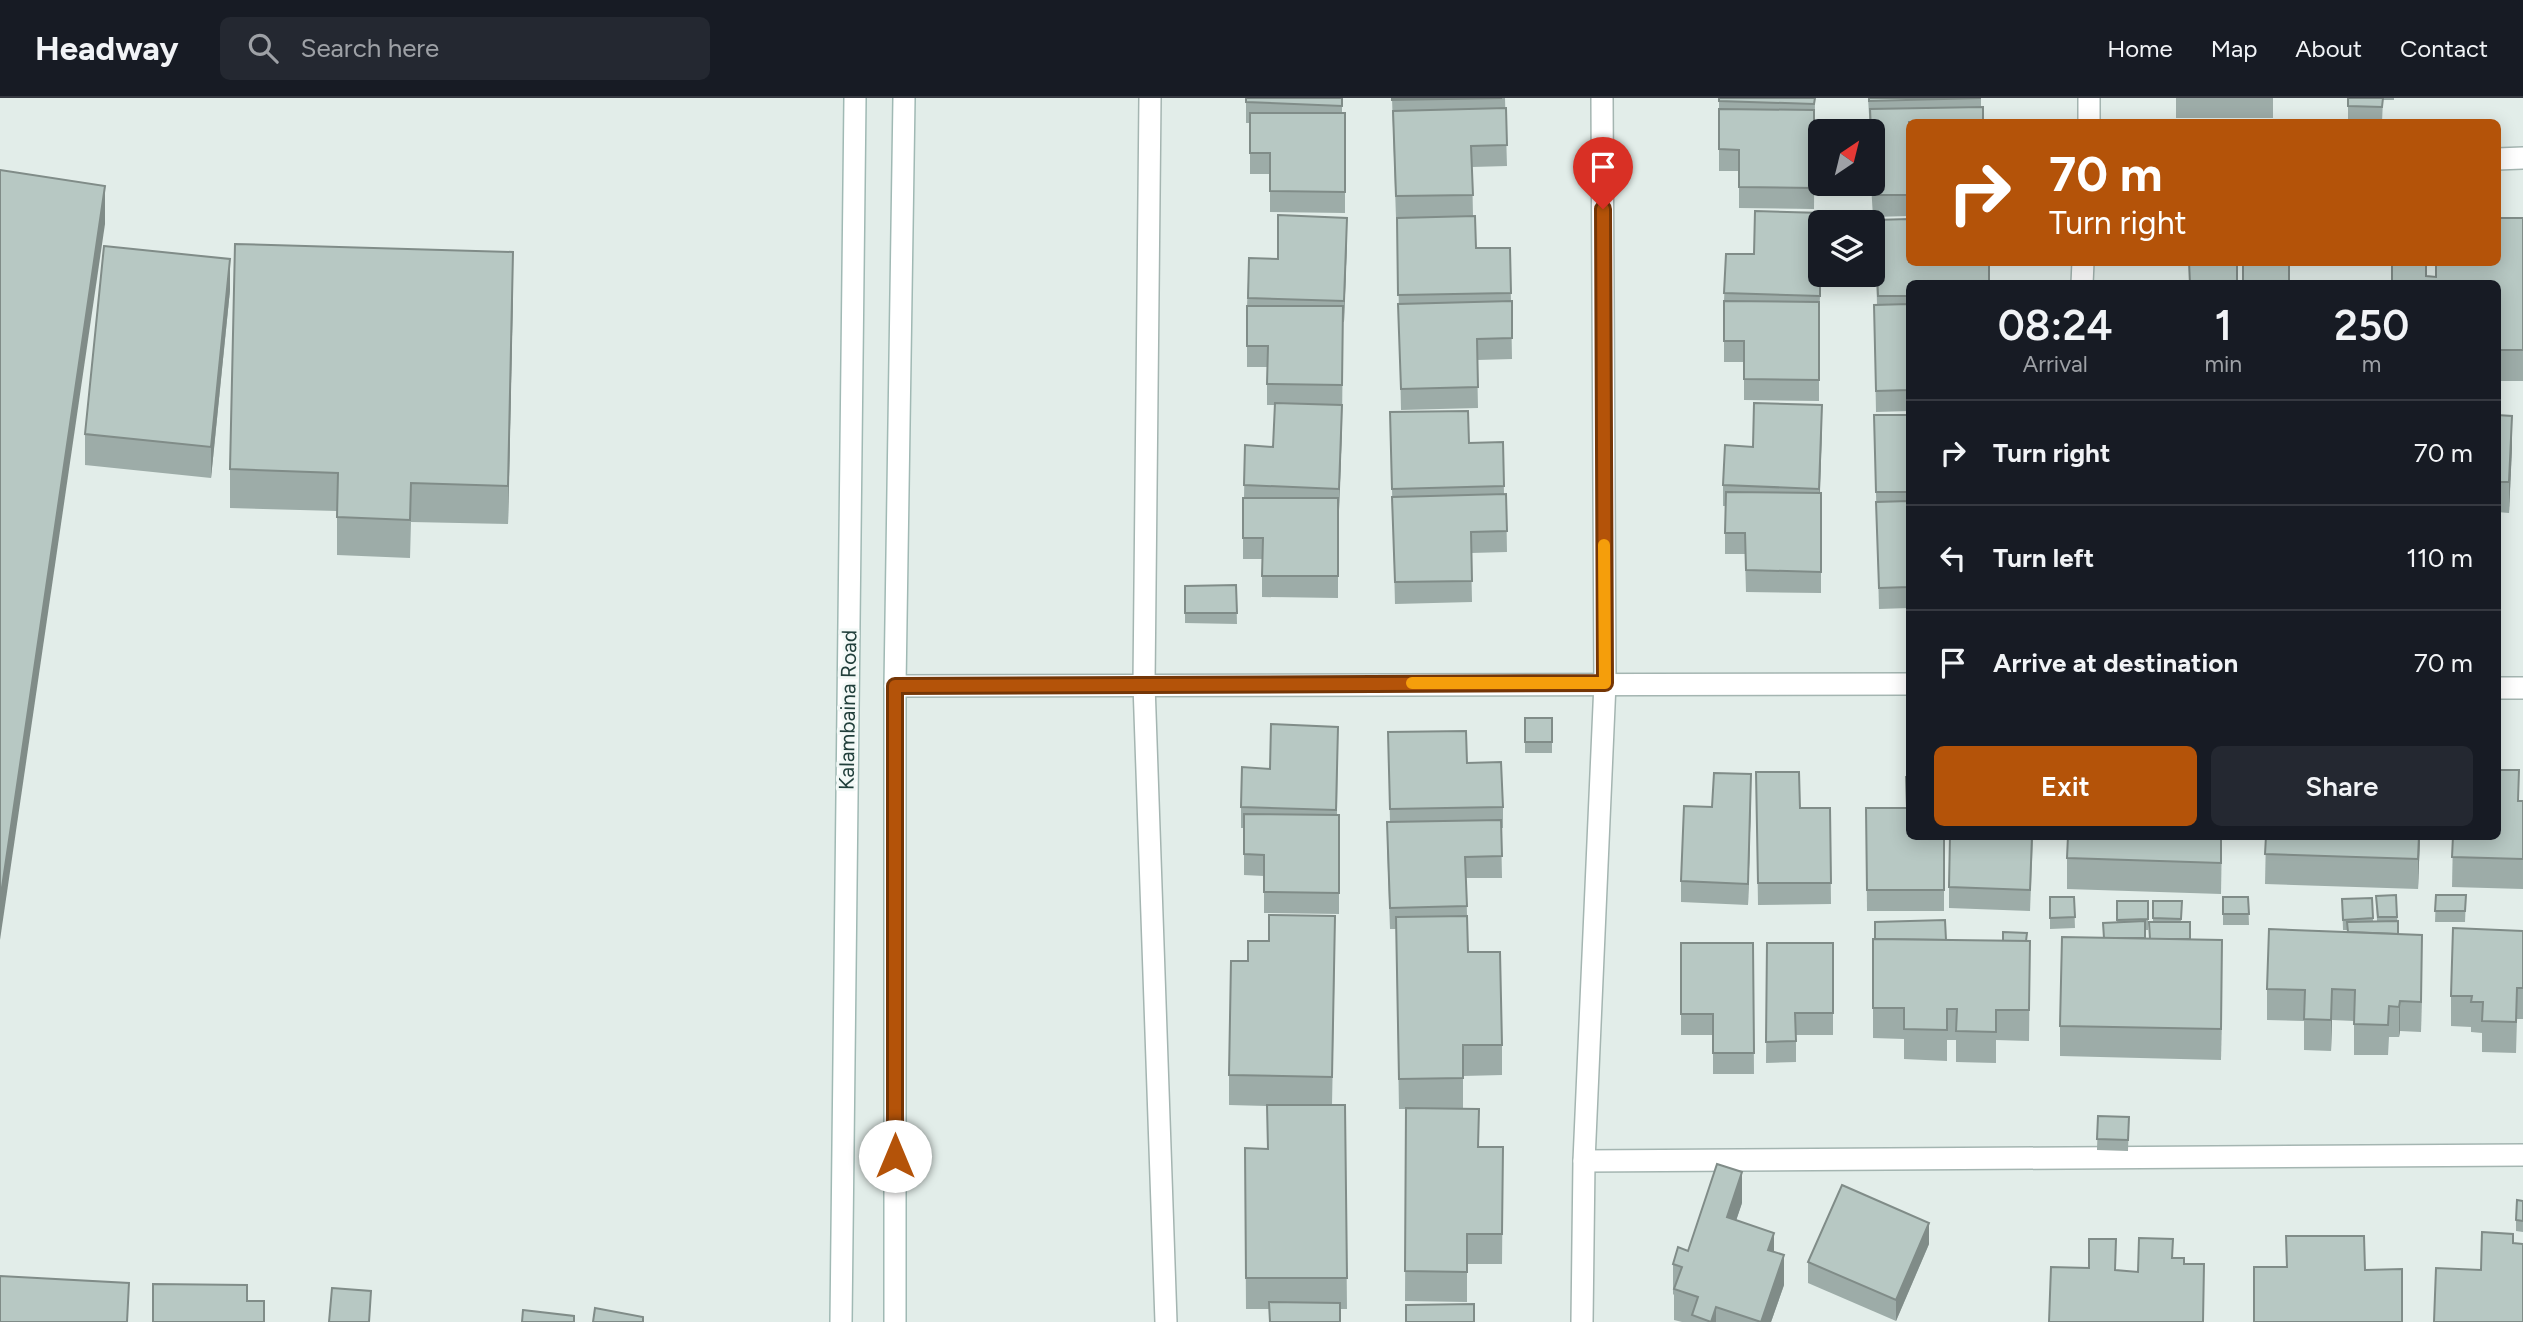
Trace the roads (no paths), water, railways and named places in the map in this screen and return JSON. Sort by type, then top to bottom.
[{"type":"street","name":"Kalambaina Road","points":[[841,1322],[855,98]]},
{"type":"street","points":[[895,1322],[895,686],[904,98]]},
{"type":"street","points":[[1150,98],[1144,684],[1166,1322]]},
{"type":"street","points":[[1582,1322],[1584,1161],[1605,683],[1602,98]]},
{"type":"street","points":[[2089,98],[2089,119]]},
{"type":"street","points":[[2501,159],[2523,158]]},
{"type":"street","points":[[895,686],[1906,684]]},
{"type":"street","points":[[2501,688],[2523,688]]},
{"type":"street","points":[[1584,1161],[2523,1155]]}]
